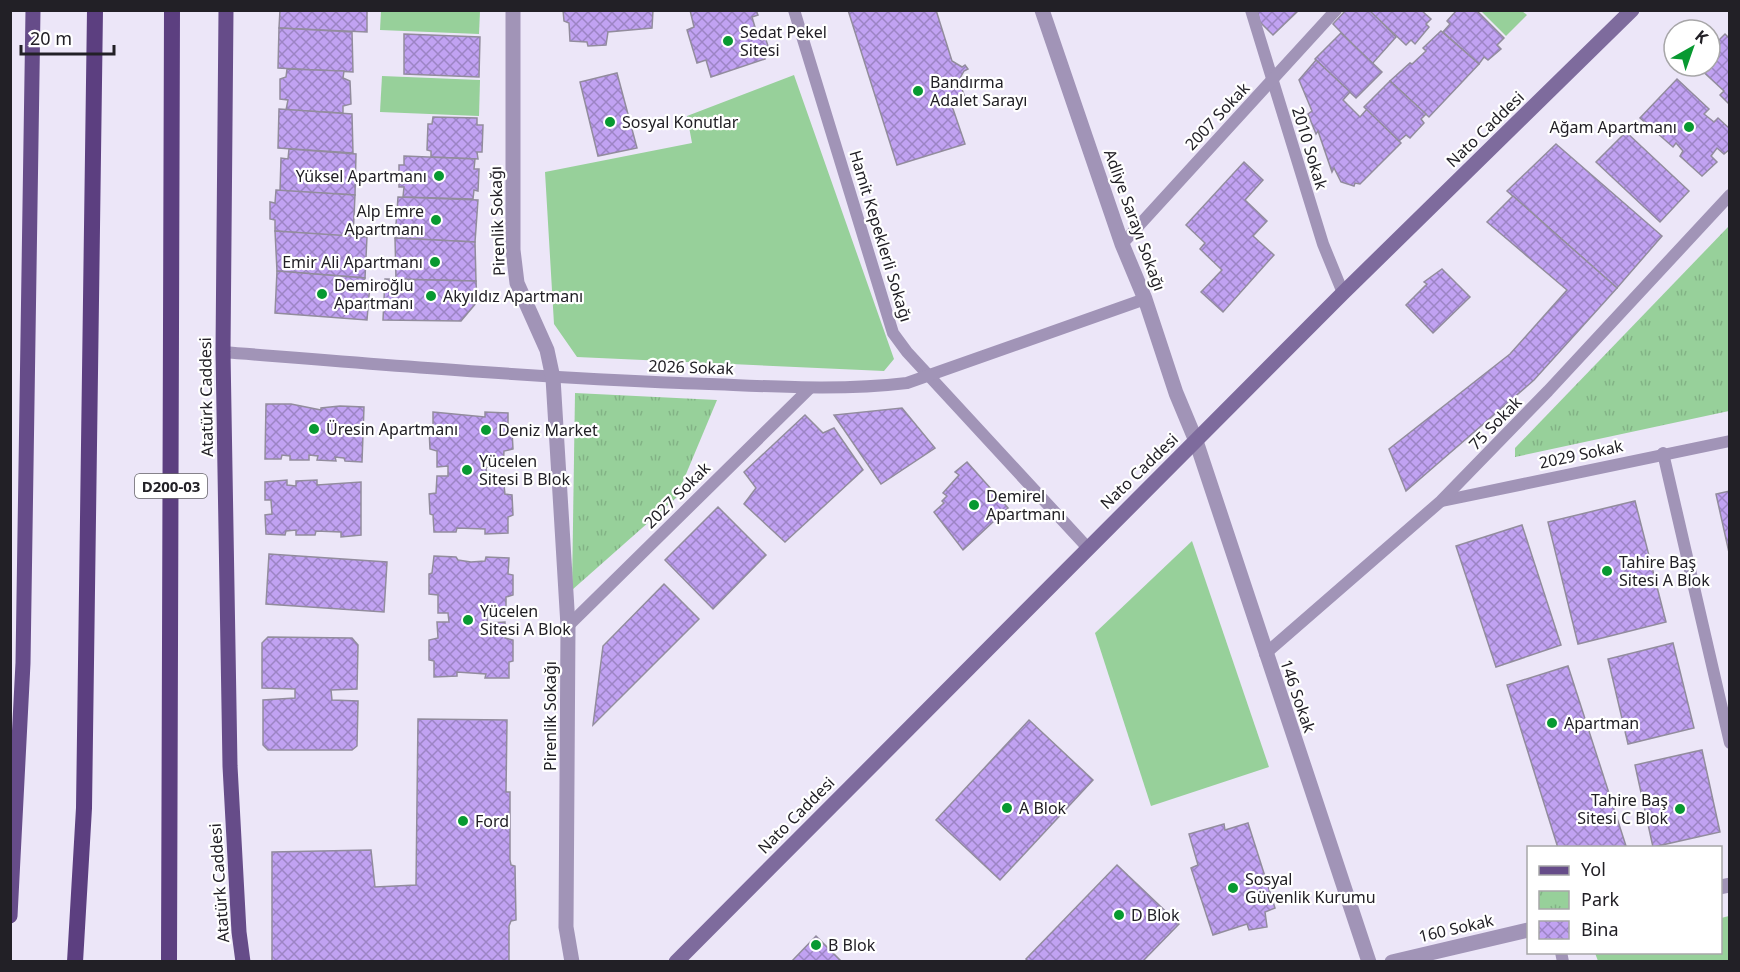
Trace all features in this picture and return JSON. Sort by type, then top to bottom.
[{"type":"highway","points":[[75,962],[84,808],[95,10]]},
{"type":"highway","name":"Atatürk Caddesi","points":[[169,962],[172,10]]},
{"type":"main road","points":[[10,916],[15,741],[24,663],[33,10]]},
{"type":"main road","name":"Atatürk Caddesi","points":[[226,10],[223,352],[230,766],[239,932],[243,962]]},
{"type":"main road","name":"Nato Caddesi","points":[[676,962],[1343,293],[1632,10]]},
{"type":"street","name":"Pirenlik Sokağı","points":[[513,10],[513,250],[517,283],[547,350],[553,378],[568,626],[566,927],[572,962]]},
{"type":"street","name":"Adliye Sarayı Sokağı","points":[[1042,10],[1122,244],[1145,299],[1176,393],[1196,441]]},
{"type":"street","name":"146 Sokak","points":[[1196,441],[1369,962]]},
{"type":"street","name":"160 Sokak","points":[[1392,962],[1527,930]]},
{"type":"lane","name":"Hamit Kepeklerli Sokağı","points":[[794,10],[892,333],[1087,548]]},
{"type":"lane","name":"2010 Sokak","points":[[1251,10],[1323,244],[1343,293]]},
{"type":"lane","name":"2007 Sokak","points":[[1122,244],[1336,10]]},
{"type":"lane","name":"75 Sokak","points":[[1265,654],[1441,501],[1548,391],[1730,195]]},
{"type":"lane","name":"2026 Sokak","points":[[223,352],[553,378],[810,388],[882,386],[907,383],[1145,299]]},
{"type":"lane","name":"2027 Sokak","points":[[568,626],[810,388]]},
{"type":"lane","name":"2029 Sokak","points":[[1441,501],[1663,453],[1730,441]]},
{"type":"lane","points":[[1663,453],[1730,742]]},
{"type":"green space","points":[[381,11],[480,11],[479,34],[380,30]]},
{"type":"green space","points":[[1481,11],[1522,11],[1527,15],[1506,36]]},
{"type":"green space","points":[[794,75],[894,359],[884,371],[577,357],[554,324],[545,172],[692,143],[687,116]]},
{"type":"green space","points":[[382,76],[480,80],[479,116],[380,112]]},
{"type":"green space","points":[[1729,226],[1729,411],[1515,457],[1515,448]]},
{"type":"green space","points":[[575,393],[717,400],[676,498],[572,590]]},
{"type":"green space","points":[[1192,541],[1269,767],[1151,806],[1095,633]]},
{"type":"green space","points":[[1729,916],[1729,961],[1598,961],[1595,954],[1722,954],[1722,918]]},
{"type":"building","points":[[280,10],[367,10],[367,32],[279,28]]},
{"type":"building","points":[[563,10],[653,10],[652,28],[608,32],[606,45],[588,46],[587,42],[570,41],[569,23],[564,21]]},
{"type":"building","name":"Sedat Pekel Sitesi","points":[[690,10],[756,10],[758,15],[752,17],[757,34],[764,34],[769,49],[763,53],[765,59],[711,77],[706,60],[697,63],[687,30],[694,27]]},
{"type":"building","name":"Bandırma Adalet Sarayı","points":[[848,10],[936,10],[952,61],[962,67],[965,65],[968,69],[964,71],[959,80],[966,101],[952,106],[965,144],[897,165]]},
{"type":"building","points":[[1257,10],[1299,10],[1273,35],[1260,22]]},
{"type":"building","points":[[1346,10],[1370,10],[1396,37],[1372,64],[1333,24]]},
{"type":"building","points":[[1421,10],[1431,19],[1426,24],[1429,27],[1415,44],[1411,40],[1406,45],[1370,11]]},
{"type":"building","points":[[1457,10],[1476,10],[1504,38],[1497,45],[1501,49],[1488,60],[1484,57],[1479,64],[1443,32],[1450,24],[1447,21]]},
{"type":"building","points":[[279,28],[352,32],[353,72],[278,68]]},
{"type":"building","points":[[1441,31],[1479,64],[1429,117],[1390,81],[1426,51],[1423,48]]},
{"type":"building","points":[[1341,33],[1382,72],[1356,98],[1315,59]]},
{"type":"building","points":[[404,34],[480,37],[479,77],[404,74]]},
{"type":"building","points":[[1725,34],[1730,39],[1730,105],[1720,95],[1724,91],[1710,78],[1722,78],[1722,37]]},
{"type":"building","points":[[1316,60],[1350,92],[1343,100],[1360,117],[1367,109],[1401,143],[1360,184],[1355,183],[1354,186],[1341,182],[1334,168],[1332,172],[1318,131],[1316,134],[1308,114],[1312,111],[1299,80]]},
{"type":"building","points":[[287,69],[344,71],[343,78],[350,81],[351,104],[343,106],[343,113],[286,110],[288,100],[280,99],[280,79],[286,77]]},
{"type":"building","name":"Sosyal Konutlar","points":[[617,73],[637,148],[598,156],[580,82]]},
{"type":"building","name":"Ağam Apartmanı","points":[[1677,79],[1709,109],[1704,114],[1714,122],[1718,118],[1730,129],[1730,149],[1724,154],[1717,148],[1711,156],[1717,162],[1702,176],[1680,156],[1683,151],[1676,143],[1673,147],[1640,118]]},
{"type":"building","points":[[1390,81],[1426,114],[1421,119],[1424,123],[1410,138],[1406,135],[1399,141],[1364,107]]},
{"type":"building","points":[[279,109],[352,114],[353,153],[278,148]]},
{"type":"building","points":[[433,117],[477,118],[477,125],[483,125],[482,152],[477,152],[478,159],[431,157],[431,151],[427,150],[428,124],[432,124]]},
{"type":"building","points":[[1626,132],[1689,191],[1660,222],[1596,162]]},
{"type":"building","points":[[1556,144],[1662,236],[1617,288],[1507,191]]},
{"type":"building","points":[[289,149],[356,154],[355,195],[280,191],[281,158],[288,159]]},
{"type":"building","name":"Yüksel Apartmanı","points":[[404,156],[475,159],[474,169],[479,169],[478,191],[474,190],[473,199],[403,197],[404,187],[399,187],[399,165],[404,165]]},
{"type":"building","points":[[1244,162],[1263,180],[1245,200],[1267,221],[1253,236],[1274,255],[1223,312],[1201,292],[1222,270],[1200,249],[1205,243],[1186,225]]},
{"type":"building","points":[[276,190],[355,195],[353,237],[275,231],[275,220],[270,219],[270,202],[275,203]]},
{"type":"building","points":[[1513,196],[1617,288],[1534,380],[1406,491],[1389,449],[1510,354],[1567,290],[1487,222]]},
{"type":"building","name":"Alp Emre Apartmanı","points":[[398,197],[478,200],[475,242],[395,238]]},
{"type":"building","points":[[275,231],[367,237],[365,278],[277,271]]},
{"type":"building","name":"Emir Ali Apartmanı","points":[[395,238],[475,242],[476,281],[396,279]]},
{"type":"building","points":[[1442,269],[1470,297],[1433,333],[1406,305],[1427,284],[1424,282]]},
{"type":"building","name":"Demiroğlu Apartmanı","points":[[277,271],[365,278],[364,284],[370,284],[367,320],[275,313]]},
{"type":"building","name":"Akyıldız Apartmanı","points":[[385,279],[476,281],[477,302],[461,321],[383,320]]},
{"type":"building","name":"Üresin Apartmanı","points":[[266,404],[291,404],[321,410],[321,408],[340,406],[364,407],[362,462],[345,461],[344,458],[335,457],[336,461],[317,460],[318,456],[309,455],[309,460],[290,460],[290,456],[282,455],[281,459],[265,459]]},
{"type":"building","points":[[902,408],[935,448],[881,484],[834,415]]},
{"type":"building","name":"Yücelen Sitesi B Blok","points":[[433,412],[485,417],[485,412],[508,413],[508,429],[512,431],[513,449],[504,451],[503,468],[486,467],[487,477],[503,477],[505,494],[512,495],[513,515],[508,517],[508,533],[485,534],[485,529],[457,528],[456,532],[434,532],[429,494],[436,493],[437,476],[448,476],[448,466],[437,467],[437,451],[430,449],[429,429],[433,427]]},
{"type":"building","points":[[805,415],[823,433],[834,428],[863,470],[785,542],[744,504],[756,488],[744,472]]},
{"type":"building","name":"Demirel Apartmanı","points":[[967,462],[1008,508],[963,550],[934,512],[944,503],[942,501],[947,496],[943,493],[959,475],[955,472]]},
{"type":"building","points":[[287,480],[287,485],[296,486],[296,481],[317,480],[317,485],[361,482],[361,535],[341,537],[341,532],[316,531],[315,535],[296,535],[296,530],[286,531],[285,535],[266,534],[265,515],[272,514],[271,500],[265,500],[265,482]]},
{"type":"building","points":[[1730,491],[1730,557],[1716,494]]},
{"type":"building","name":"Tahire Baş Sitesi A Blok","points":[[1635,501],[1666,622],[1578,644],[1548,522]]},
{"type":"building","points":[[718,507],[766,555],[713,609],[665,560]]},
{"type":"building","points":[[1522,525],[1561,645],[1496,667],[1456,546]]},
{"type":"building","points":[[269,554],[387,562],[384,612],[266,604]]},
{"type":"building","name":"Yücelen Sitesi A Blok","points":[[434,556],[456,557],[458,560],[471,562],[485,561],[486,557],[509,558],[508,574],[513,575],[513,595],[506,597],[506,612],[488,612],[487,623],[505,622],[505,638],[513,640],[513,661],[509,662],[509,678],[485,678],[486,674],[457,672],[457,676],[434,677],[434,661],[429,660],[429,640],[438,638],[437,622],[449,622],[448,613],[438,613],[438,595],[429,594],[429,574],[432,573]]},
{"type":"building","points":[[664,584],[699,619],[593,725],[603,646]]},
{"type":"building","points":[[268,637],[352,638],[358,645],[357,689],[331,690],[332,700],[358,701],[357,746],[352,750],[268,750],[263,745],[263,700],[295,698],[295,689],[262,688],[262,643]]},
{"type":"building","points":[[1673,643],[1694,728],[1628,744],[1608,659]]},
{"type":"building","name":"Apartman","points":[[1568,666],[1626,846],[1557,846],[1507,685]]},
{"type":"building","name":"Ford","points":[[418,719],[507,720],[506,792],[510,792],[510,860],[511,865],[515,866],[516,920],[511,921],[509,926],[509,962],[272,962],[272,852],[371,850],[375,887],[416,885]]},
{"type":"building","name":"A Blok","points":[[1029,720],[1093,780],[1000,880],[936,820]]},
{"type":"building","name":"Tahire Baş Sitesi C Blok","points":[[1702,750],[1720,832],[1653,846],[1635,765]]},
{"type":"building","name":"Sosyal Güvenlik Kurumu","points":[[1248,823],[1275,908],[1265,912],[1267,927],[1249,930],[1247,924],[1213,935],[1191,868],[1198,865],[1189,834],[1224,824],[1225,830]]},
{"type":"building","name":"D Blok","points":[[1117,865],[1179,924],[1142,962],[1029,962],[1026,959]]},
{"type":"building","name":"B Blok","points":[[816,936],[842,962],[791,962]]},
{"type":"place","name":"Sedat Pekel Sitesi","points":[[728,41]]},
{"type":"place","name":"Bandırma Adalet Sarayı","points":[[918,91]]},
{"type":"place","name":"Sosyal Konutlar","points":[[610,122]]},
{"type":"place","name":"Ağam Apartmanı","points":[[1689,127]]},
{"type":"place","name":"Yüksel Apartmanı","points":[[439,176]]},
{"type":"place","name":"Alp Emre Apartmanı","points":[[436,220]]},
{"type":"place","name":"Emir Ali Apartmanı","points":[[435,262]]},
{"type":"place","name":"Demiroğlu Apartmanı","points":[[322,294]]},
{"type":"place","name":"Akyıldız Apartmanı","points":[[431,296]]},
{"type":"place","name":"Üresin Apartmanı","points":[[314,429]]},
{"type":"place","name":"Deniz Market","points":[[486,430]]},
{"type":"place","name":"Yücelen Sitesi B Blok","points":[[467,470]]},
{"type":"place","name":"Demirel Apartmanı","points":[[974,505]]},
{"type":"place","name":"Tahire Baş Sitesi A Blok","points":[[1607,571]]},
{"type":"place","name":"Yücelen Sitesi A Blok","points":[[468,620]]},
{"type":"place","name":"Apartman","points":[[1552,723]]},
{"type":"place","name":"A Blok","points":[[1007,808]]},
{"type":"place","name":"Tahire Baş Sitesi C Blok","points":[[1680,809]]},
{"type":"place","name":"Ford","points":[[463,821]]},
{"type":"place","name":"Sosyal Güvenlik Kurumu","points":[[1233,888]]},
{"type":"place","name":"D Blok","points":[[1119,915]]},
{"type":"place","name":"B Blok","points":[[816,945]]}]
